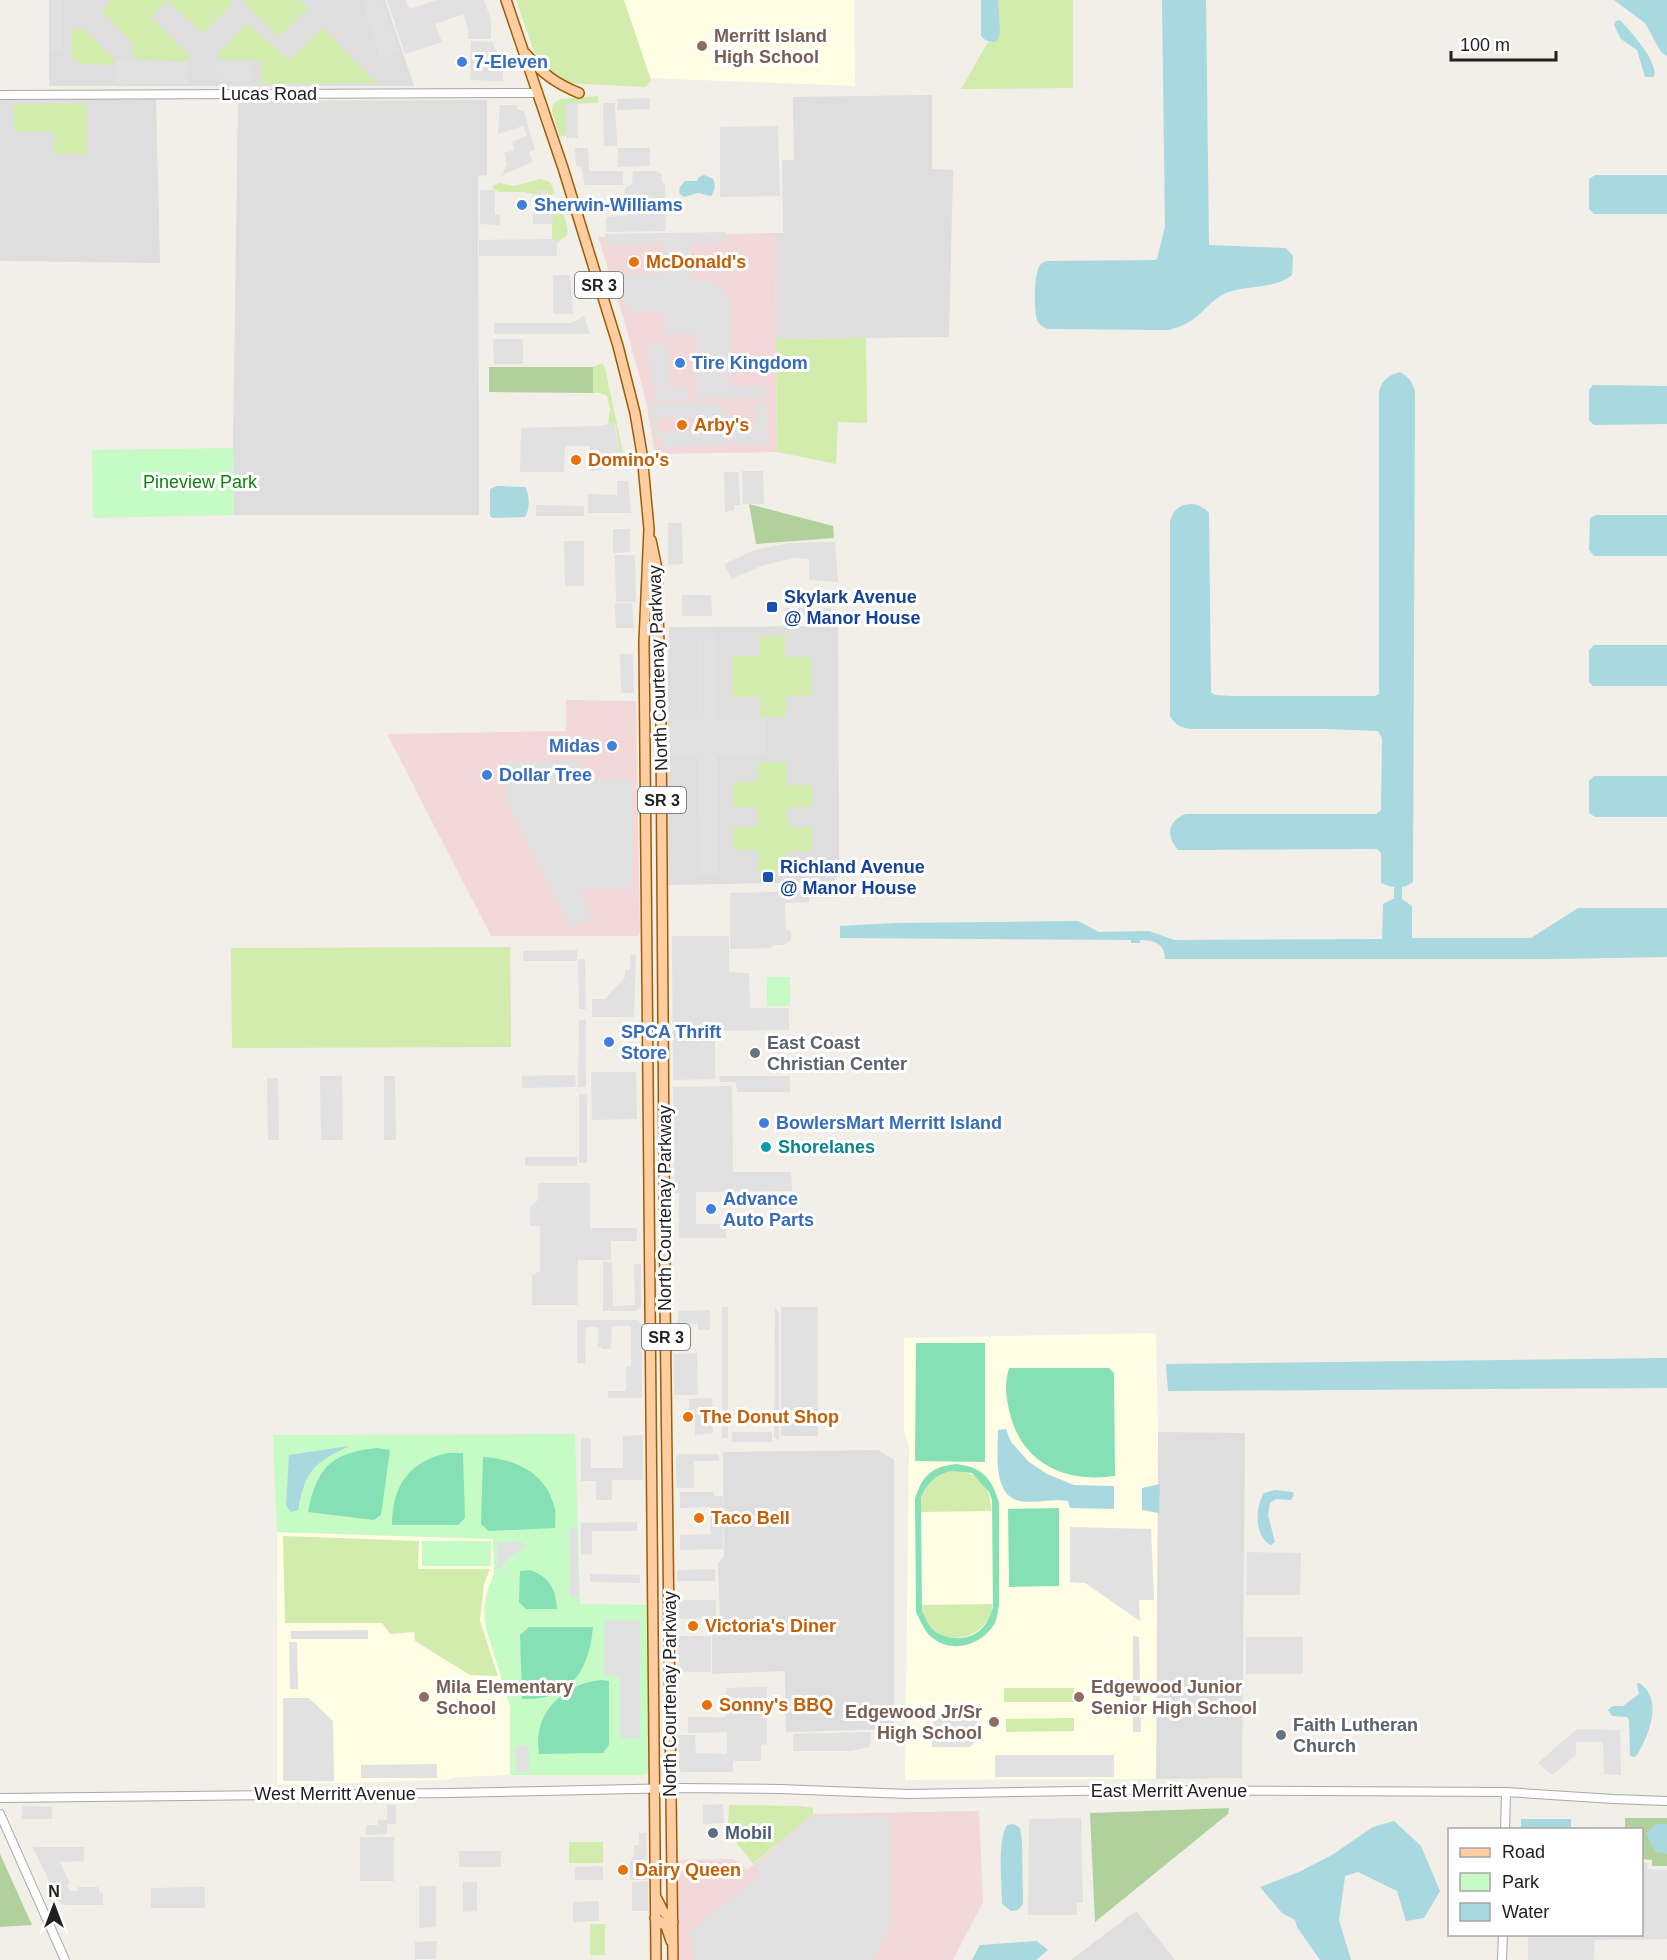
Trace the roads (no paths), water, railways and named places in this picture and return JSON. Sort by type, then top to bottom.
[{"type":"main road","name":"North Courtenay Parkway","points":[[506,0],[563,168],[629,387],[642,453],[649,529],[657,569],[661,714],[673,1960]]},
{"type":"main road","points":[[523,50],[542,73],[558,84],[579,93]]},
{"type":"main road","name":"North Courtenay Parkway","points":[[649,529],[644,642],[656,1960]]},
{"type":"main road","points":[[655,1894],[663,1911],[673,1922]]},
{"type":"main road","points":[[655,1918],[666,1926],[673,1946]]},
{"type":"street","name":"Lucas Road","points":[[0,95],[538,93]]},
{"type":"street","name":"West Merritt Avenue","points":[[0,1798],[242,1794],[452,1794],[670,1788]]},
{"type":"street","name":"East Merritt Avenue","points":[[670,1788],[908,1794],[1133,1790],[1506,1792],[1667,1801]]},
{"type":"street","points":[[1505,1828],[1506,1792]]},
{"type":"street","points":[[18,1798],[4,1805],[0,1815],[64,1960]]},
{"type":"street","points":[[1502,1960],[1503,1936]]},
{"type":"water","points":[[981,0],[998,0],[1000,33],[996,42],[987,41],[981,35]]},
{"type":"water","points":[[1162,0],[1206,0],[1209,245],[1286,248],[1293,256],[1292,275],[1277,283],[1224,294],[1192,320],[1169,330],[1048,329],[1038,322],[1035,308],[1037,275],[1041,264],[1046,261],[1157,259],[1165,227]]},
{"type":"water","points":[[1614,0],[1667,0],[1667,56],[1661,52],[1645,23]]},
{"type":"water","points":[[1620,20],[1648,55],[1654,77],[1645,77],[1637,50],[1621,39],[1614,25]]},
{"type":"water","points":[[704,175],[714,181],[715,188],[711,196],[698,193],[684,197],[679,193],[685,181],[697,181]]},
{"type":"water","points":[[1595,175],[1667,175],[1667,214],[1594,214],[1589,209],[1589,179]]},
{"type":"water","points":[[1400,372],[1410,380],[1415,391],[1413,882],[1397,887],[1381,883],[1381,853],[1377,849],[1178,850],[1174,845],[1170,829],[1175,821],[1186,814],[1376,814],[1381,810],[1382,738],[1378,731],[1192,729],[1179,726],[1174,722],[1170,716],[1170,522],[1176,510],[1186,504],[1198,505],[1209,513],[1211,692],[1215,695],[1231,696],[1375,696],[1379,694],[1379,391],[1387,378]]},
{"type":"water","points":[[1593,385],[1667,386],[1667,424],[1594,425],[1589,420],[1589,390]]},
{"type":"water","points":[[497,486],[525,487],[529,502],[525,517],[493,518],[490,516],[490,489]]},
{"type":"water","points":[[1596,515],[1667,515],[1667,556],[1594,556],[1589,550],[1590,518]]},
{"type":"water","points":[[1594,645],[1667,645],[1667,686],[1593,686],[1589,682],[1589,650]]},
{"type":"water","points":[[1594,776],[1667,776],[1667,817],[1595,817],[1589,813],[1589,781]]},
{"type":"water","points":[[1393,899],[1402,899],[1412,906],[1412,938],[1531,938],[1578,908],[1667,908],[1667,957],[1165,959],[1161,946],[1145,940],[1140,940],[1140,943],[1131,943],[1131,940],[840,938],[840,926],[896,923],[1078,921],[1099,932],[1149,931],[1174,940],[1382,939],[1383,904]]},
{"type":"water","points":[[1667,1358],[1667,1388],[1168,1391],[1166,1364]]},
{"type":"water","points":[[1006,1429],[1011,1442],[1029,1462],[1047,1474],[1074,1485],[1114,1486],[1114,1509],[1070,1508],[1068,1501],[1026,1502],[1011,1497],[1005,1491],[998,1471],[998,1430]]},
{"type":"water","points":[[349,1446],[319,1463],[313,1469],[304,1485],[298,1510],[291,1512],[286,1506],[289,1455]]},
{"type":"water","points":[[1160,1484],[1159,1513],[1142,1510],[1142,1488]]},
{"type":"water","points":[[1275,1490],[1293,1492],[1294,1495],[1291,1500],[1276,1499],[1270,1503],[1268,1515],[1275,1542],[1271,1545],[1261,1535],[1258,1513],[1264,1493]]},
{"type":"water","points":[[1639,1683],[1647,1690],[1653,1708],[1646,1738],[1634,1757],[1630,1756],[1629,1720],[1627,1717],[1612,1716],[1608,1710],[1613,1706],[1623,1706],[1639,1694],[1637,1684]]},
{"type":"water","points":[[1521,1819],[1571,1819],[1571,1828],[1521,1828]]},
{"type":"water","points":[[1394,1821],[1421,1846],[1440,1891],[1424,1918],[1406,1921],[1397,1891],[1358,1872],[1345,1876],[1339,1920],[1351,1960],[1320,1960],[1297,1927],[1295,1920],[1282,1913],[1260,1887],[1299,1872],[1332,1855],[1373,1827]]},
{"type":"water","points":[[1014,1824],[1020,1828],[1022,1841],[1023,1904],[1018,1910],[1011,1911],[1002,1904],[1001,1852],[1007,1825]]},
{"type":"water","points":[[1656,1824],[1667,1824],[1667,1854],[1655,1852],[1646,1833]]},
{"type":"water","points":[[1037,1941],[1048,1950],[1036,1960],[972,1960],[980,1945]]},
{"type":"waterway","points":[[1398,888],[1398,899]]},
{"type":"place","name":"Merritt Island High School","points":[[702,46]]},
{"type":"place","name":"7-Eleven","points":[[462,62]]},
{"type":"place","name":"Sherwin-Williams","points":[[522,205]]},
{"type":"place","name":"McDonald's","points":[[634,262]]},
{"type":"place","name":"Tire Kingdom","points":[[680,363]]},
{"type":"place","name":"Arby's","points":[[682,425]]},
{"type":"place","name":"Domino's","points":[[576,460]]},
{"type":"place","name":"Skylark Avenue @ Manor House","points":[[772,607]]},
{"type":"place","name":"Midas","points":[[612,746]]},
{"type":"place","name":"Dollar Tree","points":[[487,775]]},
{"type":"place","name":"Richland Avenue @ Manor House","points":[[768,877]]},
{"type":"place","name":"SPCA Thrift Store","points":[[609,1042]]},
{"type":"place","name":"East Coast Christian Center","points":[[755,1053]]},
{"type":"place","name":"BowlersMart Merritt Island","points":[[764,1123]]},
{"type":"place","name":"Shorelanes","points":[[766,1147]]},
{"type":"place","name":"Advance Auto Parts","points":[[711,1209]]},
{"type":"place","name":"The Donut Shop","points":[[688,1417]]},
{"type":"place","name":"Taco Bell","points":[[699,1518]]},
{"type":"place","name":"Victoria's Diner","points":[[693,1626]]},
{"type":"place","name":"Mila Elementary School","points":[[424,1697]]},
{"type":"place","name":"Edgewood Junior Senior High School","points":[[1079,1697]]},
{"type":"place","name":"Sonny's BBQ","points":[[707,1705]]},
{"type":"place","name":"Edgewood Jr/Sr High School","points":[[994,1722]]},
{"type":"place","name":"Faith Lutheran Church","points":[[1281,1735]]},
{"type":"place","name":"Mobil","points":[[713,1833]]},
{"type":"place","name":"Dairy Queen","points":[[623,1870]]},
{"type":"park label","name":"Pineview Park","points":[[200,482]]}]
